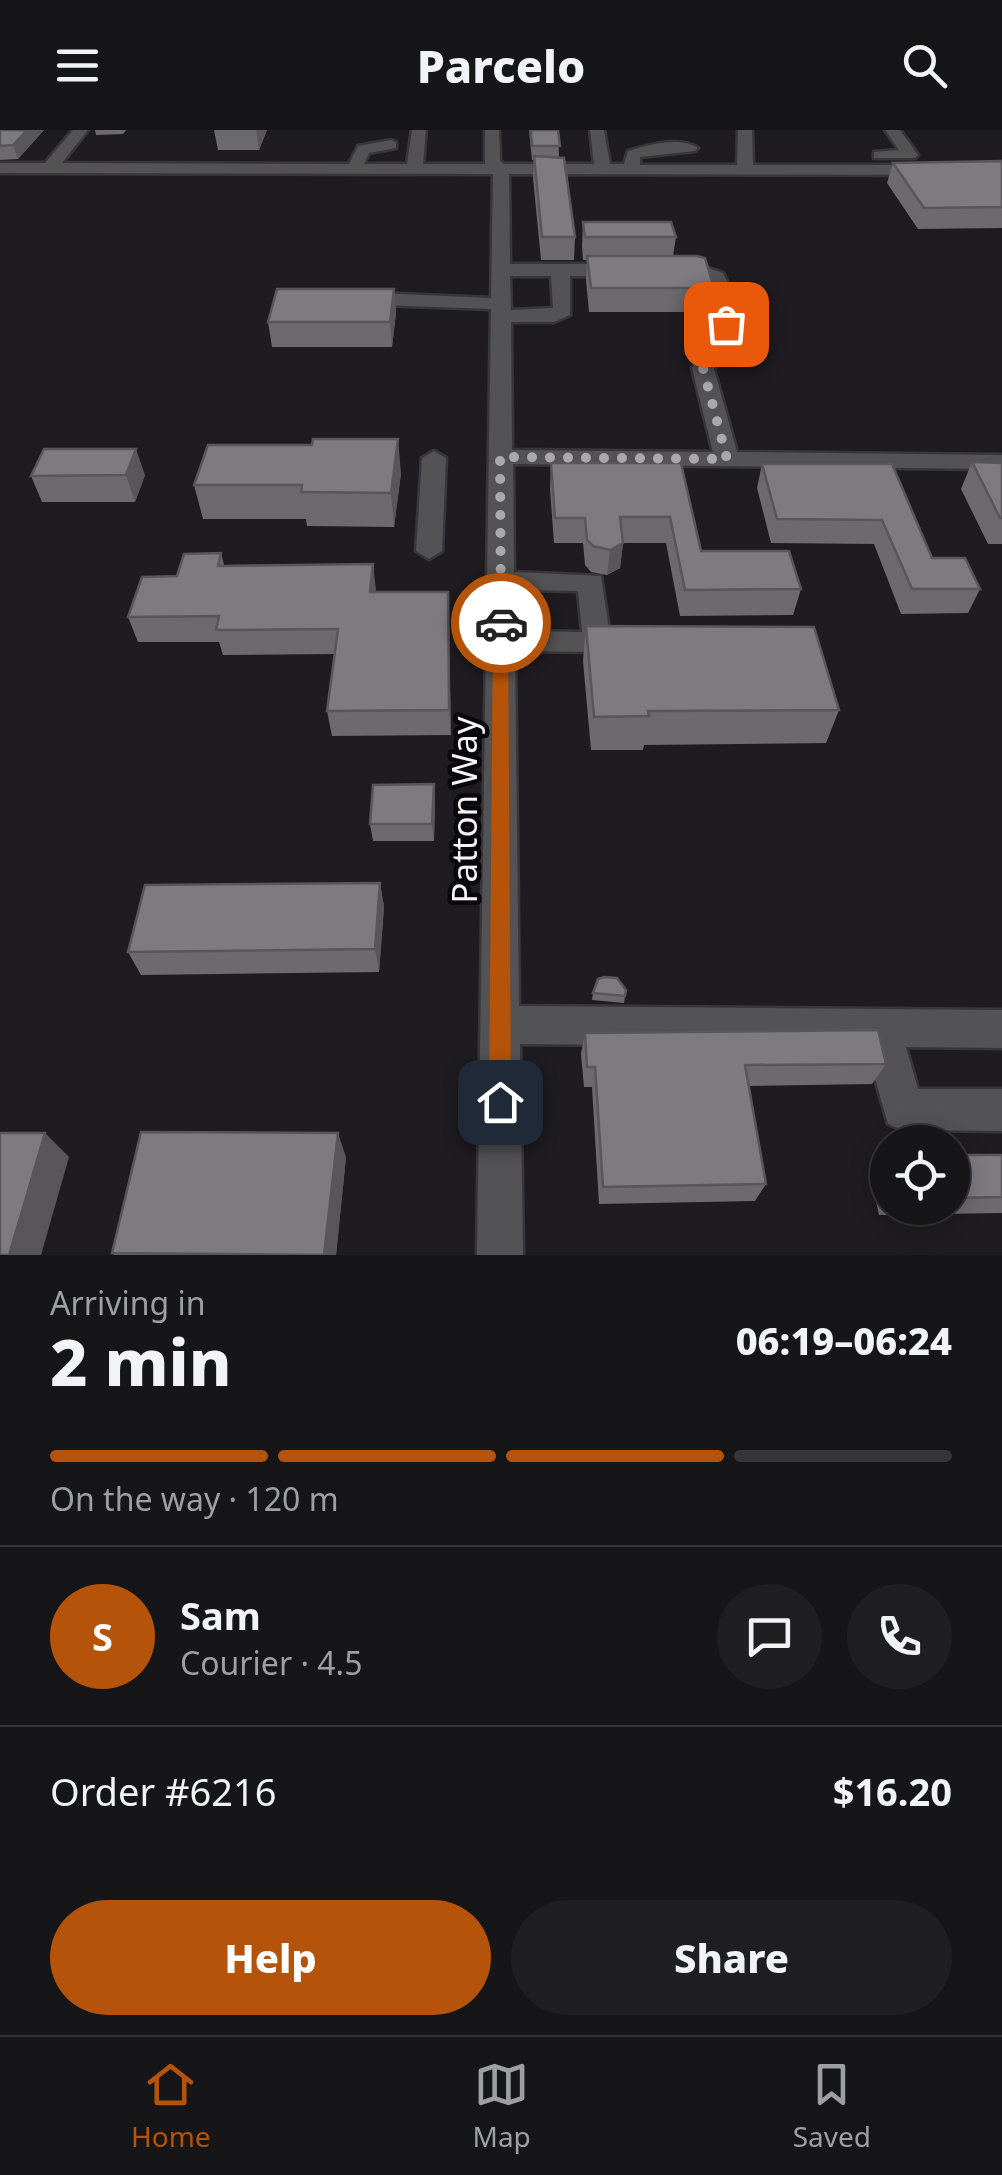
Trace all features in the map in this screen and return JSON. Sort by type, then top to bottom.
[{"type":"street","points":[[50,168],[81,130]]},
{"type":"street","points":[[414,170],[419,130]]},
{"type":"street","name":"Patton Way","points":[[492,130],[492,163],[501,170],[500,1255]]},
{"type":"street","points":[[597,130],[603,170]]},
{"type":"street","points":[[684,130],[698,170]]},
{"type":"street","points":[[745,130],[743,160],[747,170]]},
{"type":"street","points":[[866,155],[910,155],[892,130]]},
{"type":"street","points":[[354,170],[363,149],[391,146]]},
{"type":"street","points":[[631,170],[634,154],[644,150],[690,148]]},
{"type":"street","points":[[0,168],[1002,170]]},
{"type":"street","points":[[501,270],[696,270],[716,277],[726,306],[726,324],[722,349],[703,368],[727,459]]},
{"type":"street","points":[[330,297],[554,316],[563,311],[560,270]]},
{"type":"street","points":[[500,457],[1002,462]]},
{"type":"street","points":[[429,551],[434,458]]},
{"type":"street","points":[[500,641],[597,642],[591,582],[501,581]]},
{"type":"street","points":[[500,1026],[1002,1029]]},
{"type":"street","points":[[882,1028],[903,1109],[1002,1110]]},
{"type":"building","points":[[0,130],[27,130],[13,145],[0,146]]},
{"type":"building","points":[[531,130],[558,130],[560,146],[532,146]]},
{"type":"building","points":[[534,156],[564,158],[575,237],[542,237]]},
{"type":"building","points":[[1002,161],[1002,207],[924,208],[893,163]]},
{"type":"building","points":[[583,222],[671,222],[676,237],[585,237]]},
{"type":"building","points":[[587,256],[705,258],[714,288],[591,288]]},
{"type":"building","points":[[277,289],[394,289],[390,322],[268,322]]},
{"type":"building","points":[[313,439],[398,439],[391,493],[301,492],[302,485],[194,485],[208,445],[312,445]]},
{"type":"building","points":[[44,449],[136,449],[126,475],[31,476]]},
{"type":"building","points":[[972,462],[1002,463],[1002,518],[1000,518]]},
{"type":"building","points":[[551,463],[681,463],[701,551],[789,551],[801,589],[685,590],[670,517],[620,517],[623,543],[610,550],[593,546],[587,540],[585,518],[555,518]]},
{"type":"building","points":[[762,464],[892,464],[932,558],[965,558],[980,589],[912,589],[882,520],[777,519]]},
{"type":"building","points":[[221,553],[218,566],[373,564],[370,592],[448,592],[449,710],[327,711],[338,629],[216,630],[219,616],[128,617],[142,577],[177,576],[184,554]]},
{"type":"building","points":[[586,626],[814,627],[839,710],[648,711],[649,716],[594,717]]},
{"type":"building","points":[[434,784],[432,824],[370,824],[373,785]]},
{"type":"building","points":[[380,883],[375,949],[128,952],[145,885]]},
{"type":"building","points":[[617,978],[626,990],[625,996],[593,993],[598,979]]},
{"type":"building","points":[[878,1030],[886,1064],[745,1065],[766,1184],[603,1187],[595,1067],[587,1067],[585,1033]]},
{"type":"building","points":[[141,1132],[338,1133],[324,1255],[112,1253]]},
{"type":"building","points":[[0,1133],[45,1133],[9,1255],[0,1255]]},
{"type":"building","points":[[970,1155],[1002,1155],[1002,1197],[970,1198]]},
{"type":"way so far","points":[[501,623],[500,457],[727,459],[703,368],[722,349],[726,324]]},
{"type":"route","points":[[500,1102],[501,623]]}]
